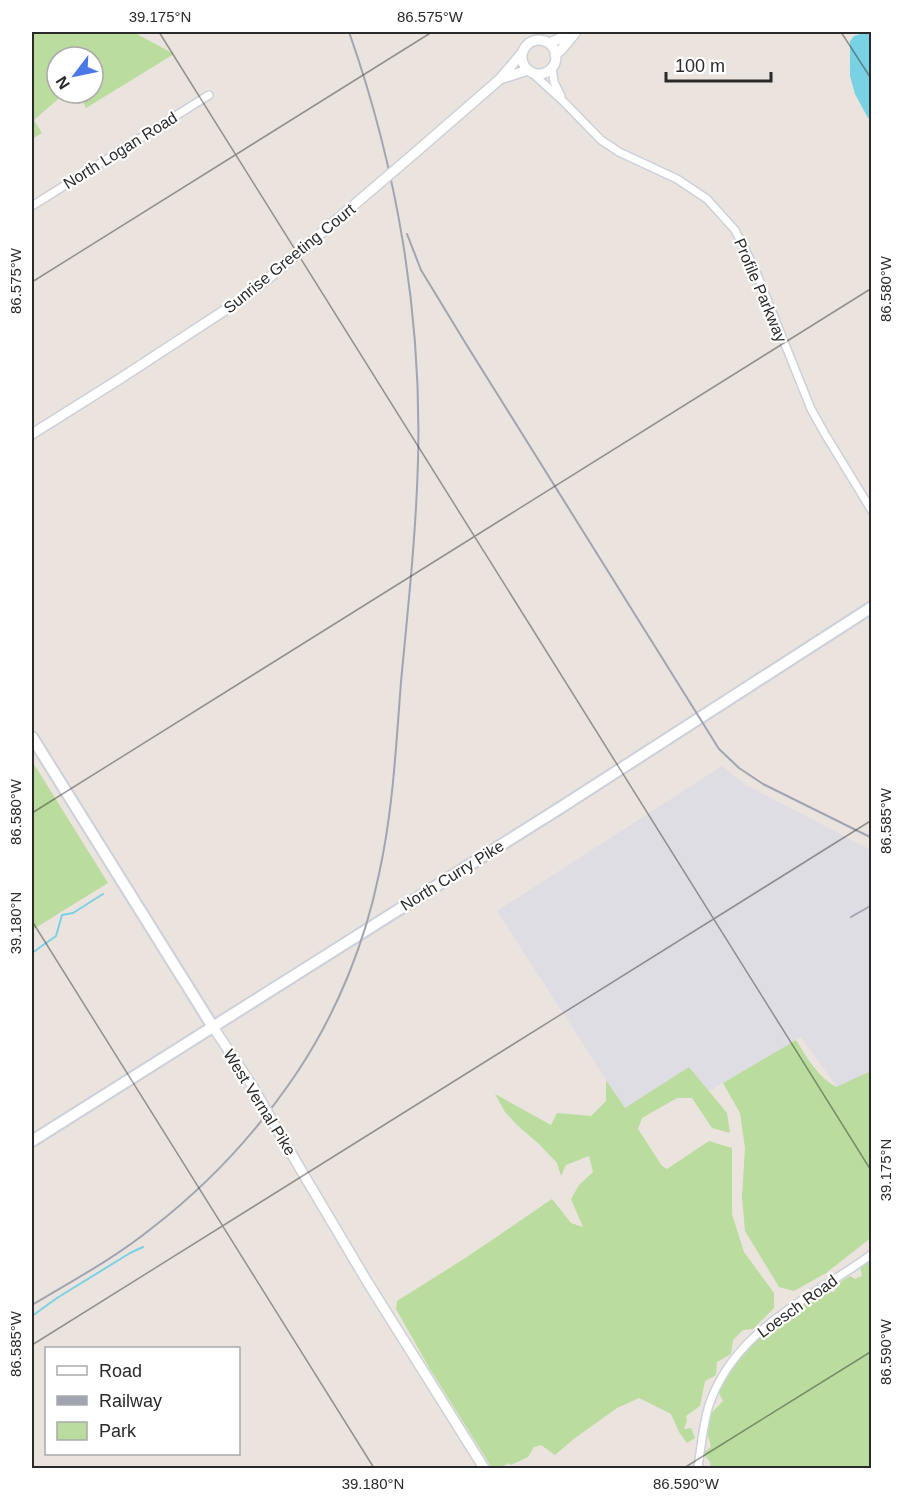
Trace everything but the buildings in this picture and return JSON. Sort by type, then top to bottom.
[{"type":"main road","name":"North Curry Pike","points":[[32,1141],[563,806],[872,607]]},
{"type":"main road","name":"West Vernal Pike","points":[[32,737],[213,1027]]},
{"type":"street","points":[[549,43],[559,39],[566,32]]},
{"type":"street","points":[[555,55],[576,32]]},
{"type":"street","points":[[533,41],[549,43],[553,47],[555,64],[542,74],[530,71],[523,64],[522,53],[525,48],[533,41]]},
{"type":"street","name":"Sunrise Greeting Court","points":[[32,434],[239,301],[500,80],[522,53]]},
{"type":"street","name":"Profile Parkway","points":[[552,68],[554,82],[564,102]]},
{"type":"street","name":"Sunrise Greeting Court","points":[[500,80],[530,71]]},
{"type":"street","name":"Profile Parkway","points":[[530,71],[601,140],[619,152],[676,179],[706,199],[735,230],[746,248],[811,409],[872,511]]},
{"type":"street","name":"North Logan Road","points":[[32,206],[209,94]]},
{"type":"street","name":"West Vernal Pike","points":[[213,1027],[252,1087],[368,1283],[484,1468]]},
{"type":"street","name":"Loesch Road","points":[[698,1468],[708,1408],[719,1382],[742,1347],[760,1330],[872,1254]]},
{"type":"shaded area","points":[[722,766],[746,785],[871,850],[871,1071],[837,1087],[801,1037],[709,1091],[689,1067],[625,1109],[497,911]]},
{"type":"green space","points":[[32,32],[133,32],[174,54],[105,96],[105,45],[45,45],[45,105],[51,105],[34,120],[42,133],[32,139]]},
{"type":"green space","points":[[32,761],[108,883],[32,930]]},
{"type":"green space","points":[[796,1040],[818,1072],[836,1087],[871,1071],[872,1237],[826,1273],[794,1291],[779,1287],[745,1231],[742,1197],[745,1148],[740,1113],[723,1083]]},
{"type":"green space","points":[[689,1067],[727,1113],[730,1133],[712,1128],[692,1098],[677,1098],[642,1118],[638,1129],[662,1166],[667,1169],[709,1141],[732,1148],[732,1214],[744,1252],[774,1293],[774,1308],[753,1329],[743,1330],[733,1340],[731,1354],[717,1362],[716,1375],[705,1381],[700,1406],[686,1416],[684,1429],[691,1428],[695,1438],[687,1443],[671,1414],[639,1398],[617,1408],[555,1455],[541,1445],[534,1447],[528,1457],[511,1465],[509,1463],[499,1468],[492,1468],[430,1369],[396,1309],[397,1301],[552,1199],[571,1223],[583,1227],[571,1199],[579,1185],[593,1172],[589,1156],[566,1165],[561,1176],[557,1163],[505,1112],[495,1094],[551,1125],[557,1113],[591,1116],[606,1101],[606,1080],[625,1108]]},
{"type":"green space","points":[[870,1257],[871,1468],[711,1468],[710,1462],[703,1453],[711,1447],[706,1427],[710,1415],[723,1401],[719,1393],[724,1378],[733,1364],[742,1356],[746,1348],[769,1329],[771,1324],[814,1290],[834,1292],[839,1283],[850,1276],[855,1279],[862,1276],[860,1266]]},
{"type":"water","points":[[872,32],[872,117],[868,118],[855,94],[850,76],[850,41],[854,36]]},
{"type":"waterway","points":[[32,953],[56,936],[62,915],[73,913],[103,894]]},
{"type":"waterway","points":[[32,1316],[57,1298],[143,1247]]},
{"type":"railway","points":[[32,1305],[108,1259],[173,1211],[213,1175],[266,1115],[298,1071],[337,1001],[358,951],[373,900],[388,826],[393,778],[415,516],[418,406],[411,297],[403,243],[381,136],[349,32]]},
{"type":"railway","points":[[407,234],[421,270],[719,749],[739,768],[763,784],[872,838]]},
{"type":"railway","points":[[851,917],[872,905]]}]
